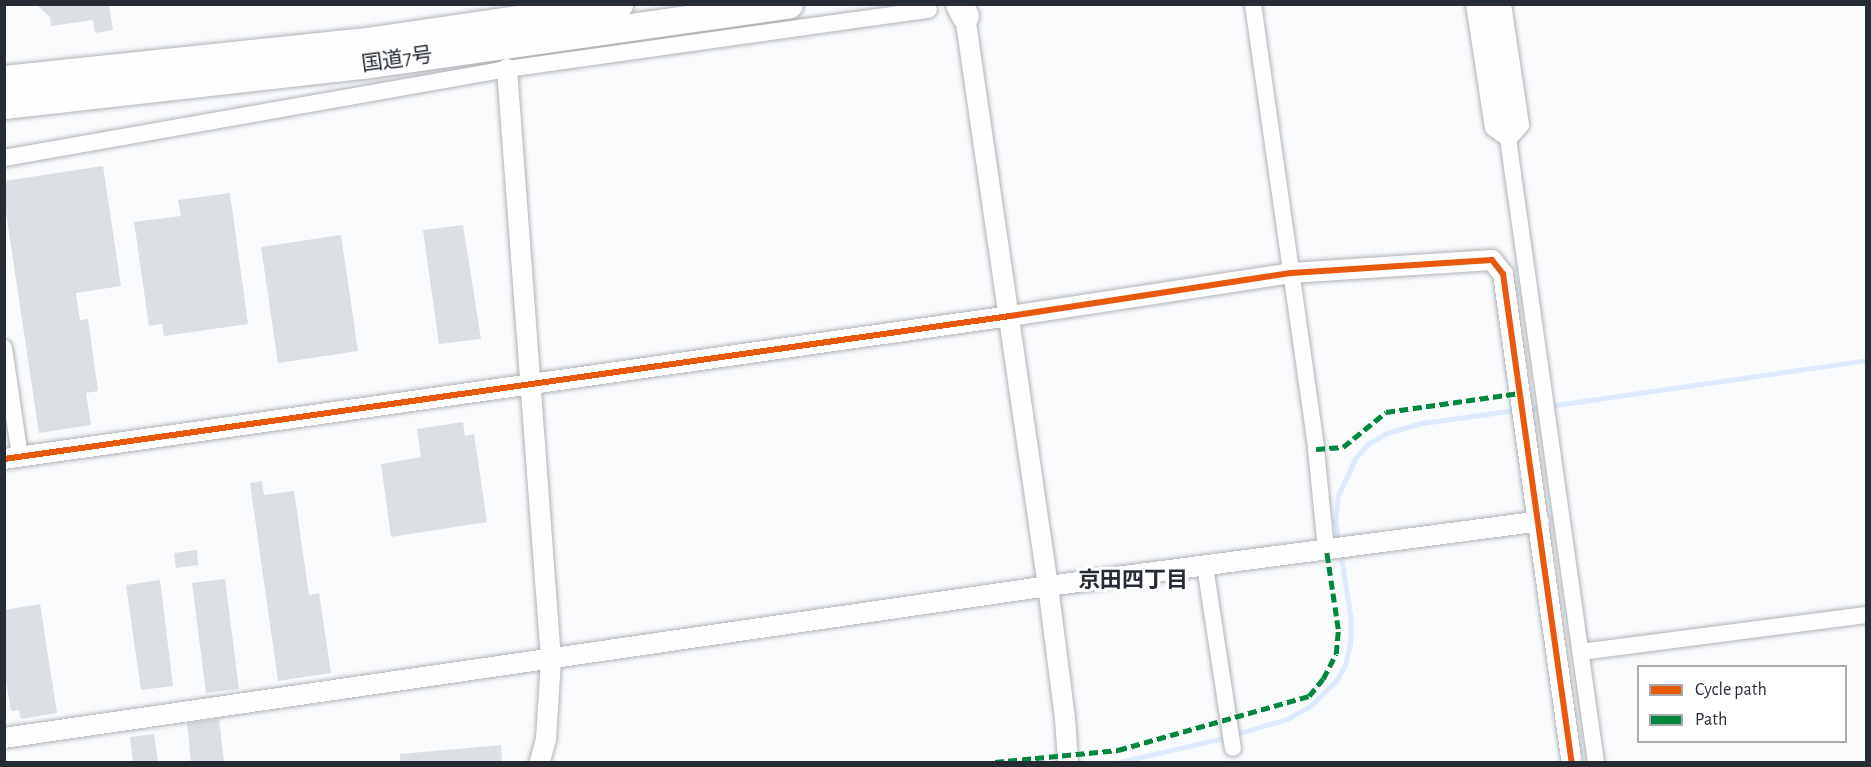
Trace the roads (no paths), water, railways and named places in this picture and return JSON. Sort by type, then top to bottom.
[{"type":"highway","points":[[464,26],[488,13],[494,4]]},
{"type":"highway","name":"国道7号","points":[[4,79],[359,42],[464,26],[532,10],[619,4]]},
{"type":"highway","name":"国道7号","points":[[4,105],[363,65],[789,4]]},
{"type":"street","points":[[1253,4],[1316,449],[1326,549]]},
{"type":"street","points":[[1474,4],[1493,128],[1509,139]]},
{"type":"street","points":[[1489,4],[1596,762]]},
{"type":"street","points":[[1503,4],[1521,125],[1509,139]]},
{"type":"street","points":[[964,8],[1048,586],[1065,718],[1068,762]]},
{"type":"street","points":[[4,158],[507,69],[929,10]]},
{"type":"street","points":[[507,69],[551,660],[546,739],[540,762]]},
{"type":"street","points":[[4,348],[12,458],[1010,316],[1291,273],[1492,260],[1503,274],[1572,762]]},
{"type":"street","points":[[4,738],[1048,586],[1539,521]]},
{"type":"street","points":[[1205,566],[1233,748]]},
{"type":"street","points":[[1581,652],[1866,615]]},
{"type":"waterway","points":[[1528,409],[1866,360]]},
{"type":"waterway","points":[[1339,543],[1335,521],[1338,496],[1355,459],[1368,444],[1387,433],[1423,423],[1516,410]]},
{"type":"waterway","points":[[1236,734],[1287,719],[1309,707],[1336,681],[1345,665],[1350,644],[1351,621],[1340,551]]},
{"type":"waterway","points":[[1120,762],[1228,737]]},
{"type":"district","name":"京田四丁目","points":[[1133,581]]}]
